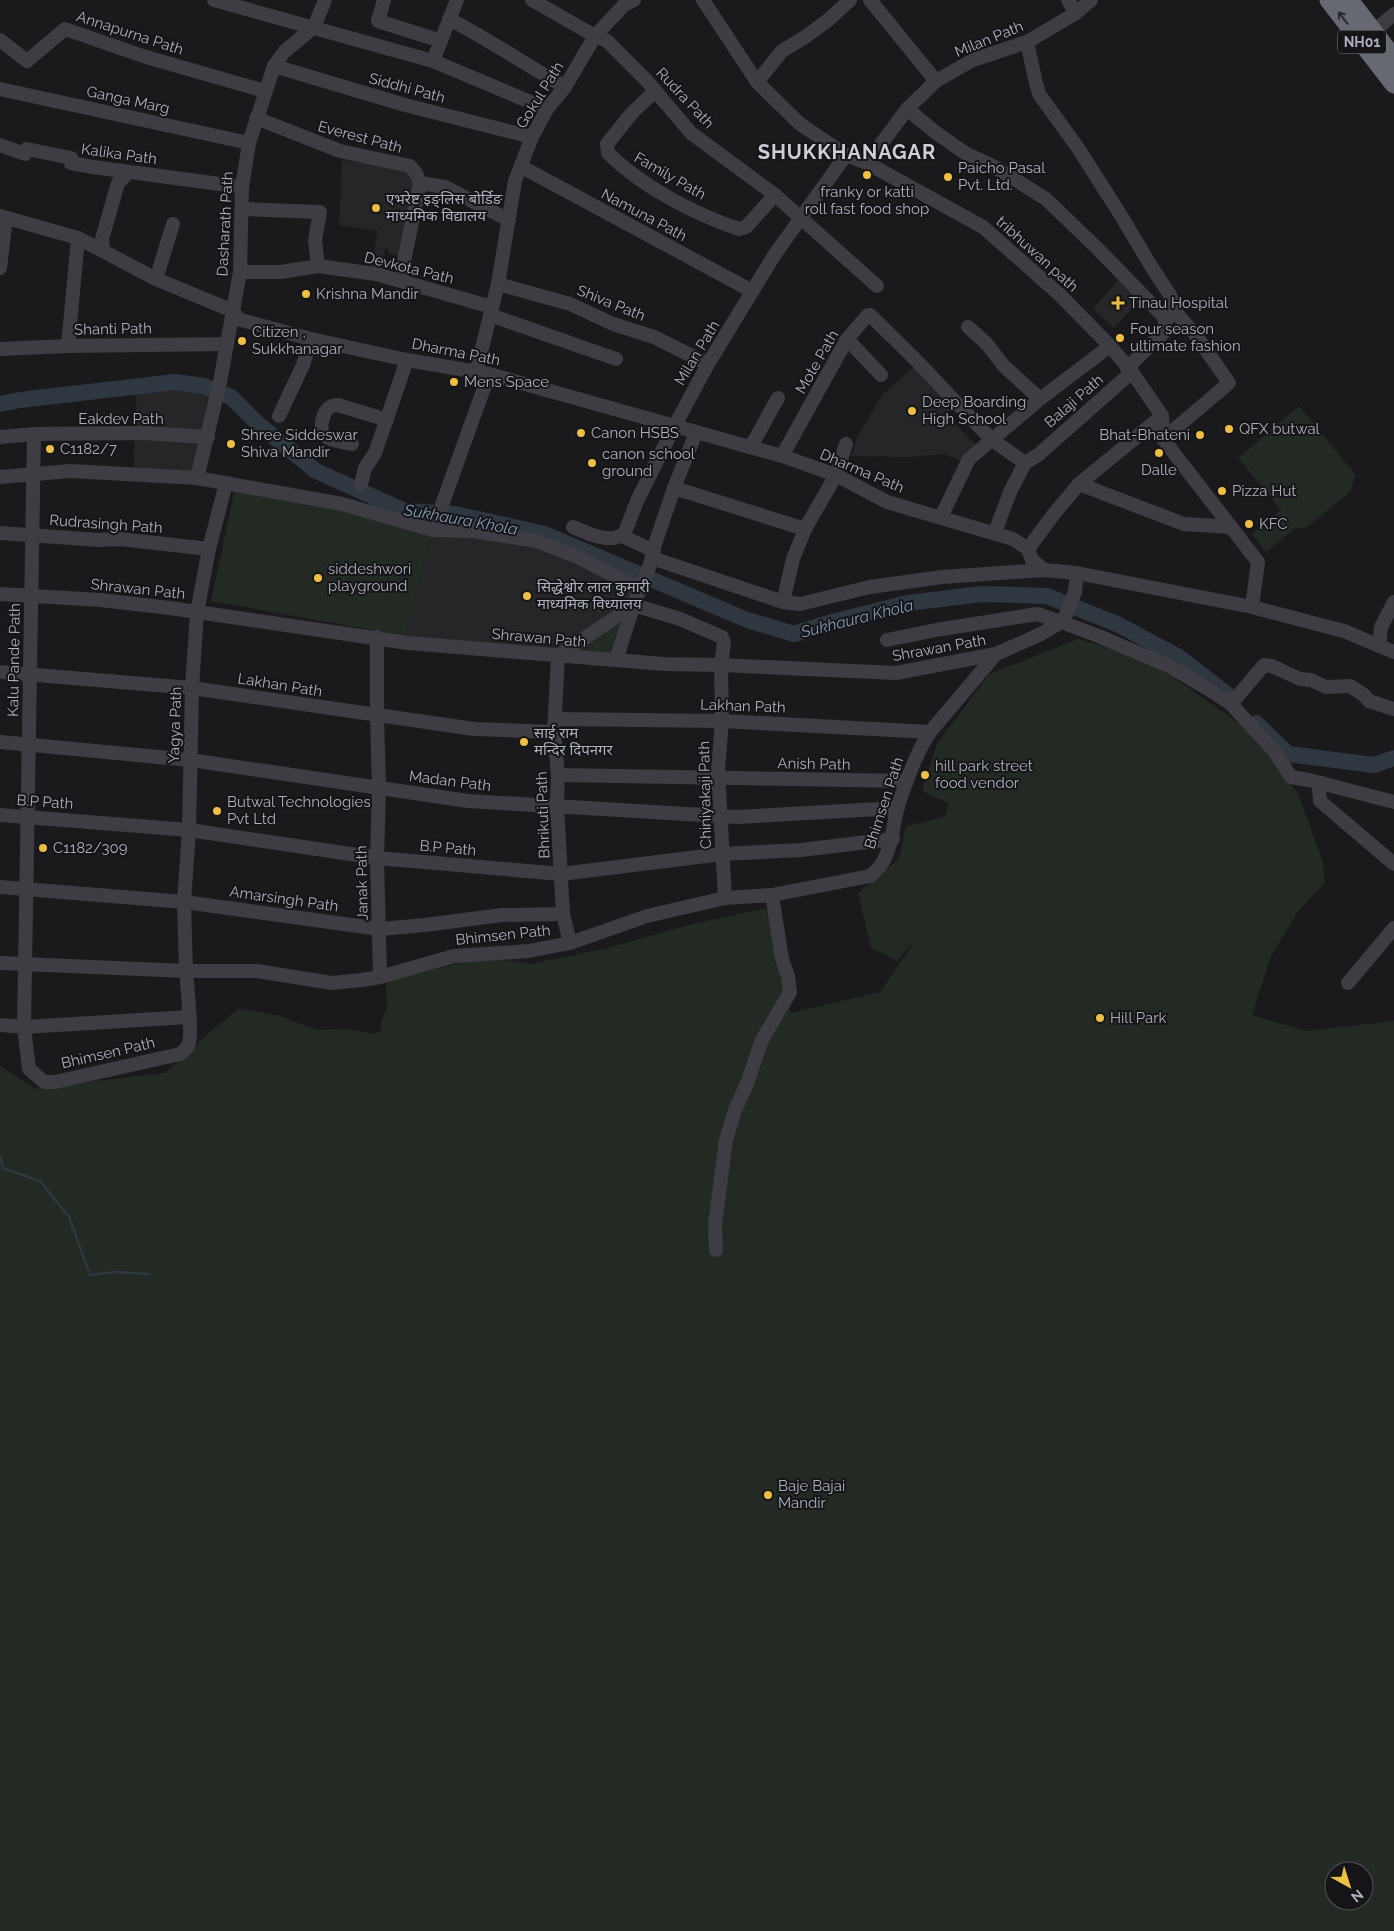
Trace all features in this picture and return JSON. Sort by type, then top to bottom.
[{"type":"highway","name":"NH01","points":[[1329,0],[1394,84]]},
{"type":"highway","name":"NH01","points":[[1349,0],[1394,59]]},
{"type":"street","points":[[214,0],[433,61],[547,109]]},
{"type":"street","name":"Dasharath Path","points":[[197,478],[220,382],[240,272],[242,188],[248,143],[274,66],[284,52],[314,27],[325,0]]},
{"type":"street","points":[[384,0],[378,21],[441,41]]},
{"type":"street","points":[[433,61],[457,0]]},
{"type":"street","name":"Rudra Path","points":[[532,0],[607,41],[655,91],[691,133],[775,195],[878,286]]},
{"type":"street","points":[[757,82],[782,51],[805,38],[827,22],[850,0]]},
{"type":"street","points":[[870,0],[936,81]]},
{"type":"street","points":[[1068,0],[1076,14]]},
{"type":"street","name":"Milan Path","points":[[867,162],[908,110],[936,81],[973,60],[1028,42],[1076,14],[1092,0]]},
{"type":"street","name":"Gokul Path","points":[[434,525],[482,373],[491,311],[498,284],[515,181],[522,168],[532,137],[547,109],[565,88],[595,36],[626,2]]},
{"type":"street","name":"tribhuwan path","points":[[709,3],[757,82],[800,124],[846,155],[867,162],[983,228],[1060,295],[1110,346],[1130,370],[1162,416]]},
{"type":"street","points":[[1374,31],[1394,14]]},
{"type":"street","points":[[449,19],[486,38],[521,62],[565,88]]},
{"type":"street","name":"Annapurna Path","points":[[0,40],[27,61],[65,29],[146,57],[265,90]]},
{"type":"street","points":[[1028,42],[1039,94],[1078,148],[1170,295],[1171,317]]},
{"type":"street","name":"Siddhi Path","points":[[274,66],[405,105],[532,137]]},
{"type":"street","name":"Ganga Marg","points":[[0,89],[248,143]]},
{"type":"street","name":"Family Path","points":[[655,91],[613,135],[607,144],[608,152],[635,177],[685,205],[739,229],[746,227],[775,195]]},
{"type":"street","points":[[908,110],[965,153],[993,166],[1046,199],[1171,317],[1195,334],[1229,383],[1163,439]]},
{"type":"street","name":"Everest Path","points":[[256,118],[340,151],[410,166],[416,173],[420,183]]},
{"type":"street","name":"Kalika Path","points":[[0,145],[25,154],[27,149],[71,158],[71,164],[242,188]]},
{"type":"street","name":"Milan Path","points":[[622,536],[674,427],[708,364],[752,291],[800,218],[846,155]]},
{"type":"street","name":"Namuna Path","points":[[522,168],[752,291]]},
{"type":"street","points":[[103,251],[102,239],[118,183],[129,172]]},
{"type":"street","points":[[401,281],[420,183],[445,187],[509,220]]},
{"type":"street","points":[[241,209],[320,212],[315,240],[318,266]]},
{"type":"street","points":[[0,268],[3,217]]},
{"type":"street","name":"Dharma Path","points":[[3,217],[78,238],[156,279],[232,311],[238,318],[311,339],[408,360],[482,373],[782,456],[836,475],[887,502],[995,532],[1013,539],[1028,550],[1032,560],[1044,570]]},
{"type":"street","points":[[156,279],[173,224]]},
{"type":"street","points":[[68,346],[78,238]]},
{"type":"street","name":"Devkota Path","points":[[240,272],[281,272],[318,266],[376,274],[491,311],[616,359]]},
{"type":"street","name":"Shiva Path","points":[[498,284],[570,304],[613,324],[654,338],[708,364]]},
{"type":"street","name":"Mote Path","points":[[782,456],[847,339],[867,316],[870,316],[914,358],[991,439]]},
{"type":"street","name":"Balaji Path","points":[[995,532],[1010,492],[1025,463],[1038,455],[1130,370],[1163,333],[1171,317]]},
{"type":"street","points":[[968,327],[986,343],[1004,366],[1040,399]]},
{"type":"street","points":[[279,416],[303,365],[311,339]]},
{"type":"street","points":[[847,339],[881,375]]},
{"type":"street","name":"Shanti Path","points":[[0,349],[68,346],[227,344]]},
{"type":"street","points":[[941,517],[969,459],[1040,399],[1110,346]]},
{"type":"street","points":[[361,484],[365,468],[375,453],[408,360]]},
{"type":"street","points":[[750,447],[778,398]]},
{"type":"street","points":[[352,444],[327,437],[323,434],[321,426],[331,406],[338,405],[387,420]]},
{"type":"street","points":[[1162,416],[1163,439],[1258,562],[1252,606]]},
{"type":"street","points":[[1028,550],[1053,514],[1079,484],[1162,416]]},
{"type":"street","name":"Eakdev Path","points":[[0,437],[34,434],[143,433],[208,437]]},
{"type":"street","points":[[616,660],[652,558],[674,488],[696,433]]},
{"type":"street","points":[[33,474],[34,434]]},
{"type":"street","points":[[991,439],[1025,463]]},
{"type":"street","points":[[783,602],[794,559],[805,529],[836,475],[846,444]]},
{"type":"street","points":[[0,477],[70,472],[197,478],[226,483],[342,504],[434,525],[536,541],[578,557],[641,590]]},
{"type":"street","name":"Kalu Pande Path","points":[[24,1027],[33,474]]},
{"type":"street","name":"Yagya Path","points":[[186,971],[184,902],[190,830],[192,688],[197,612],[209,549],[226,483]]},
{"type":"street","points":[[1079,484],[1184,524],[1231,527]]},
{"type":"street","points":[[674,488],[805,529]]},
{"type":"street","points":[[573,527],[596,537],[610,538],[622,536],[652,558],[783,602],[800,604],[870,587],[942,577],[1044,570],[1077,573],[1252,606],[1344,631],[1394,652]]},
{"type":"street","name":"Rudrasingh Path","points":[[0,533],[99,540],[120,539],[209,549]]},
{"type":"street","points":[[1064,619],[1075,592],[1077,573]]},
{"type":"street","name":"Shrawan Path","points":[[0,594],[100,600],[377,637],[408,643],[664,664],[896,673],[996,654],[1041,634],[1064,619]]},
{"type":"street","points":[[1380,646],[1381,627],[1394,602]]},
{"type":"street","points":[[558,656],[634,605]]},
{"type":"street","name":"Chiniyakaji Path","points":[[634,605],[680,619],[722,637],[724,647],[721,665],[722,721],[718,770],[722,815],[725,898]]},
{"type":"street","points":[[887,640],[1037,614],[1064,619],[1096,635],[1169,666],[1208,688],[1231,704],[1275,752],[1291,778],[1322,783],[1394,802]]},
{"type":"street","name":"Janak Path","points":[[377,637],[379,788],[377,858],[380,977]]},
{"type":"street","name":"Bhimsen Path","points":[[24,1027],[29,1069],[44,1082],[55,1082],[180,1054],[189,1045],[186,971],[257,971],[332,983],[380,977],[454,956],[528,951],[570,943],[647,916],[725,898],[772,895],[870,876],[878,870],[893,839],[898,808],[921,745],[996,654]]},
{"type":"street","name":"Bhrikuti Path","points":[[558,656],[555,726],[558,775],[557,806],[564,914],[570,943]]},
{"type":"street","points":[[1231,704],[1264,665],[1272,666],[1300,679],[1311,680],[1326,687],[1350,686],[1364,695],[1369,701],[1394,709]]},
{"type":"street","name":"Lakhan Path","points":[[0,672],[192,688],[474,729],[722,721],[930,732]]},
{"type":"street","name":"Madan Path","points":[[0,742],[29,743],[190,760],[468,801],[737,817],[898,808]]},
{"type":"street","name":"Anish Path","points":[[558,775],[908,781]]},
{"type":"street","points":[[1322,783],[1319,788],[1320,801],[1394,864]]},
{"type":"street","name":"B.P Path","points":[[0,815],[190,830],[377,858],[561,874],[722,854],[801,850],[893,839]]},
{"type":"street","name":"Amarsingh Path","points":[[0,887],[184,902],[380,929],[502,915],[564,914]]},
{"type":"street","points":[[716,1250],[715,1224],[726,1140],[735,1110],[746,1086],[762,1040],[790,992],[788,976],[782,959],[772,895]]},
{"type":"street","points":[[1348,983],[1393,930]]},
{"type":"street","points":[[0,963],[186,971]]},
{"type":"street","points":[[0,1025],[24,1027],[189,1017]]},
{"type":"shaded area","name":"एभरेष्ट इङ्लिस बोर्डिङ माध्यमिक विद्यालय","points":[[342,160],[382,165],[409,171],[416,178],[403,256],[388,253],[389,249],[385,248],[381,268],[371,266],[378,231],[339,225]]},
{"type":"shaded area","name":"Tinau Hospital","points":[[1121,277],[1143,296],[1114,328],[1093,309]]},
{"type":"shaded area","name":"Deep Boarding High School","points":[[916,365],[955,407],[947,416],[980,449],[967,464],[944,454],[909,457],[851,456],[858,435],[883,394]]},
{"type":"shaded area","points":[[175,382],[207,386],[218,391],[197,478],[133,475],[137,388]]},
{"type":"shaded area","points":[[1299,406],[1355,474],[1351,491],[1307,527],[1294,529],[1266,552],[1252,534],[1281,510],[1238,458]]},
{"type":"shaded area","name":"siddeshwori playground","points":[[235,488],[433,530],[405,636],[211,601]]},
{"type":"shaded area","name":"सिद्धेश्वोर लाल कुमारी माध्यमिक विध्यालय","points":[[433,530],[510,536],[641,590],[635,601],[558,656],[405,636]]},
{"type":"shaded area","points":[[635,601],[616,660],[558,656]]},
{"type":"shaded area","points":[[1078,639],[1129,654],[1157,666],[1259,737],[1298,794],[1323,862],[1325,883],[1299,910],[1271,956],[1252,1015],[1306,1031],[1394,1021],[1394,1931],[0,1931],[0,1066],[36,1089],[165,1073],[238,1009],[276,1015],[318,1030],[348,1029],[375,1034],[381,1031],[381,1021],[387,1009],[386,981],[484,957],[530,964],[604,949],[693,924],[766,908],[791,1013],[880,992],[913,944],[909,946],[898,961],[871,948],[858,893],[899,859],[906,827],[946,816],[948,803],[922,791],[937,744],[989,674]]},
{"type":"waterway","name":"Sukhaura Khola","points":[[0,404],[175,382],[204,386],[231,397],[258,424],[316,471],[405,511],[455,514],[545,534],[747,620],[794,634],[832,622],[908,603],[982,594],[1047,596],[1117,624],[1179,657],[1232,698]]},
{"type":"waterway","name":"Sukhaura Khola","points":[[1256,723],[1288,754],[1374,765],[1394,758]]},
{"type":"waterway","points":[[0,1156],[3,1168],[40,1181],[69,1217],[90,1275],[115,1272],[148,1274]]},
{"type":"place","name":"franky or katti roll fast food shop","points":[[867,175]]},
{"type":"place","name":"Paicho Pasal Pvt. Ltd.","points":[[948,177]]},
{"type":"place","name":"एभरेष्ट इङ्लिस बोर्डिङ माध्यमिक विद्यालय","points":[[376,208]]},
{"type":"place","name":"Krishna Mandir","points":[[306,294]]},
{"type":"place","name":"Tinau Hospital","points":[[1118,303]]},
{"type":"place","name":"Four season ultimate fashion","points":[[1120,338]]},
{"type":"place","name":"Citizen , Sukkhanagar","points":[[242,341]]},
{"type":"place","name":"Mens Space","points":[[454,382]]},
{"type":"place","name":"Deep Boarding High School","points":[[912,411]]},
{"type":"place","name":"QFX butwal","points":[[1229,429]]},
{"type":"place","name":"Canon HSBS","points":[[581,433]]},
{"type":"place","name":"Bhat-Bhateni","points":[[1200,435]]},
{"type":"place","name":"Shree Siddeswar Shiva Mandir","points":[[231,444]]},
{"type":"place","name":"C1182/7","points":[[50,449]]},
{"type":"place","name":"Dalle","points":[[1159,453]]},
{"type":"place","name":"canon school ground","points":[[592,463]]},
{"type":"place","name":"Pizza Hut","points":[[1222,491]]},
{"type":"place","name":"KFC","points":[[1249,524]]},
{"type":"place","name":"siddeshwori playground","points":[[318,578]]},
{"type":"place","name":"सिद्धेश्वोर लाल कुमारी माध्यमिक विध्यालय","points":[[527,596]]},
{"type":"place","name":"साई राम मन्दिर दिपनगर","points":[[524,742]]},
{"type":"place","name":"hill park street food vendor","points":[[925,775]]},
{"type":"place","name":"Butwal Technologies Pvt Ltd","points":[[217,811]]},
{"type":"place","name":"C1182/309","points":[[43,848]]},
{"type":"place","name":"Hill Park","points":[[1100,1018]]},
{"type":"place","name":"Baje Bajai Mandir","points":[[768,1495]]},
{"type":"district","name":"SHUKKHANAGAR","points":[[847,152]]}]
